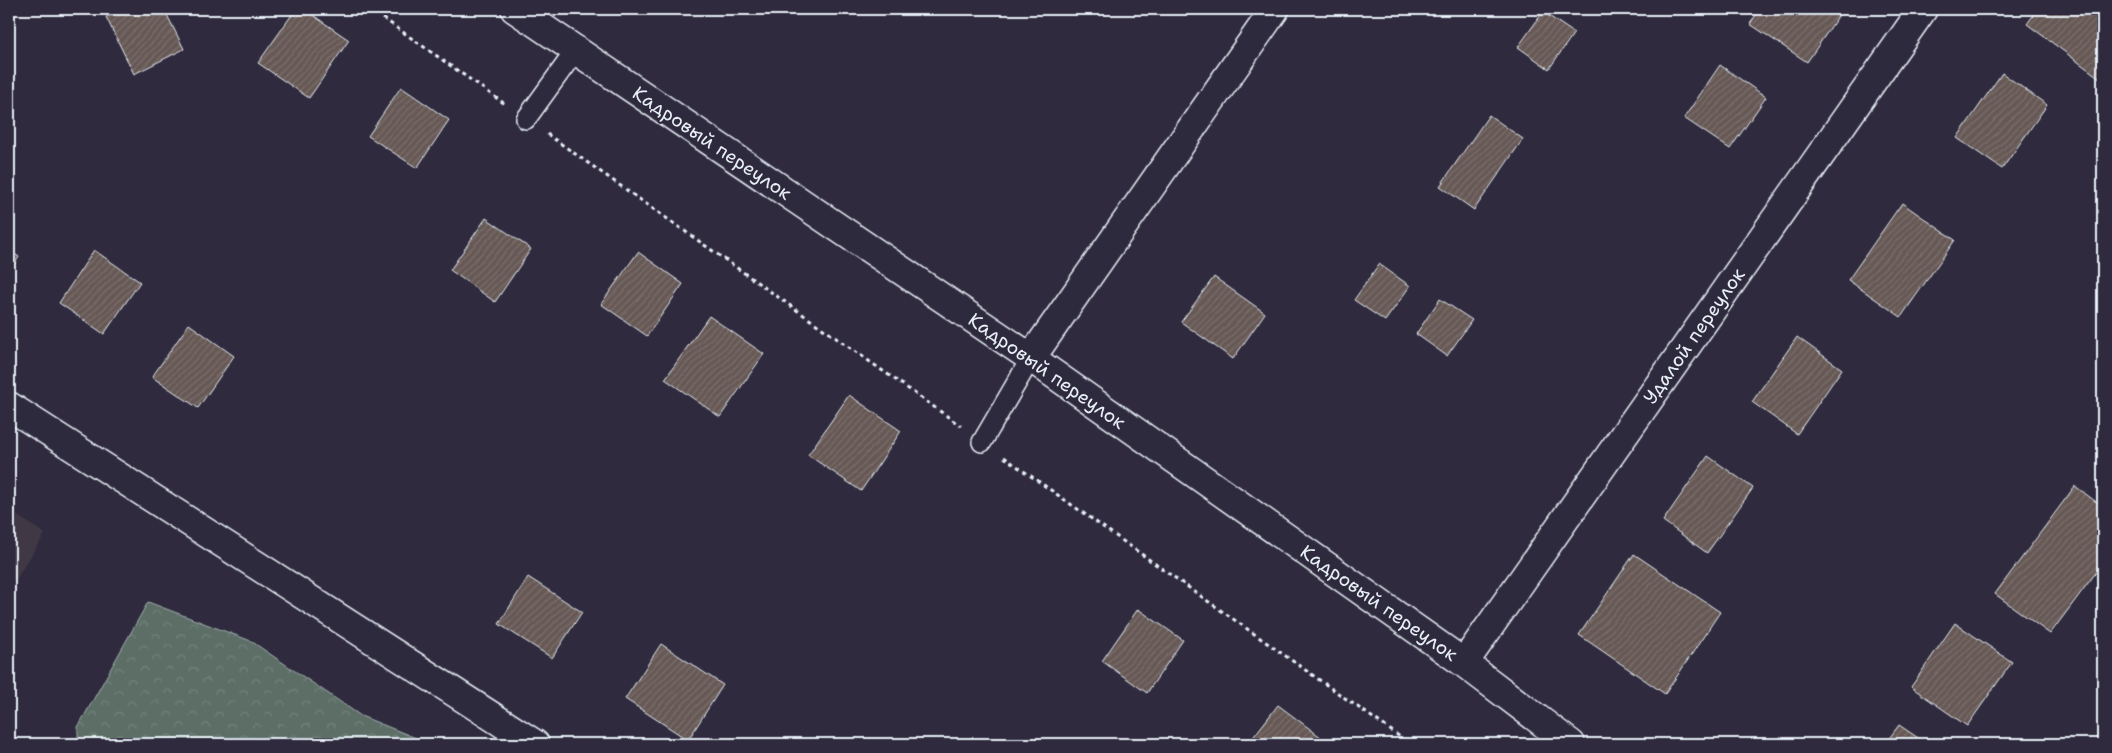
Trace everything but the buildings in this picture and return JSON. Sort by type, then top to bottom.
[{"type":"street","name":"Кадровый переулок","points":[[515,9],[1031,358],[1464,663],[1571,744]]},
{"type":"street","points":[[1031,358],[1274,9]]},
{"type":"street","name":"Удалой переулок","points":[[1464,663],[1923,9]]},
{"type":"street","points":[[9,406],[535,744]]},
{"type":"lane","points":[[526,119],[576,50]]},
{"type":"lane","points":[[982,442],[1031,358]]},
{"type":"path","points":[[370,9],[1410,744]]},
{"type":"shaded area","points":[[9,510],[45,534],[9,590]]},
{"type":"green space","points":[[148,602],[251,641],[361,716],[431,744],[78,744],[78,727]]}]
